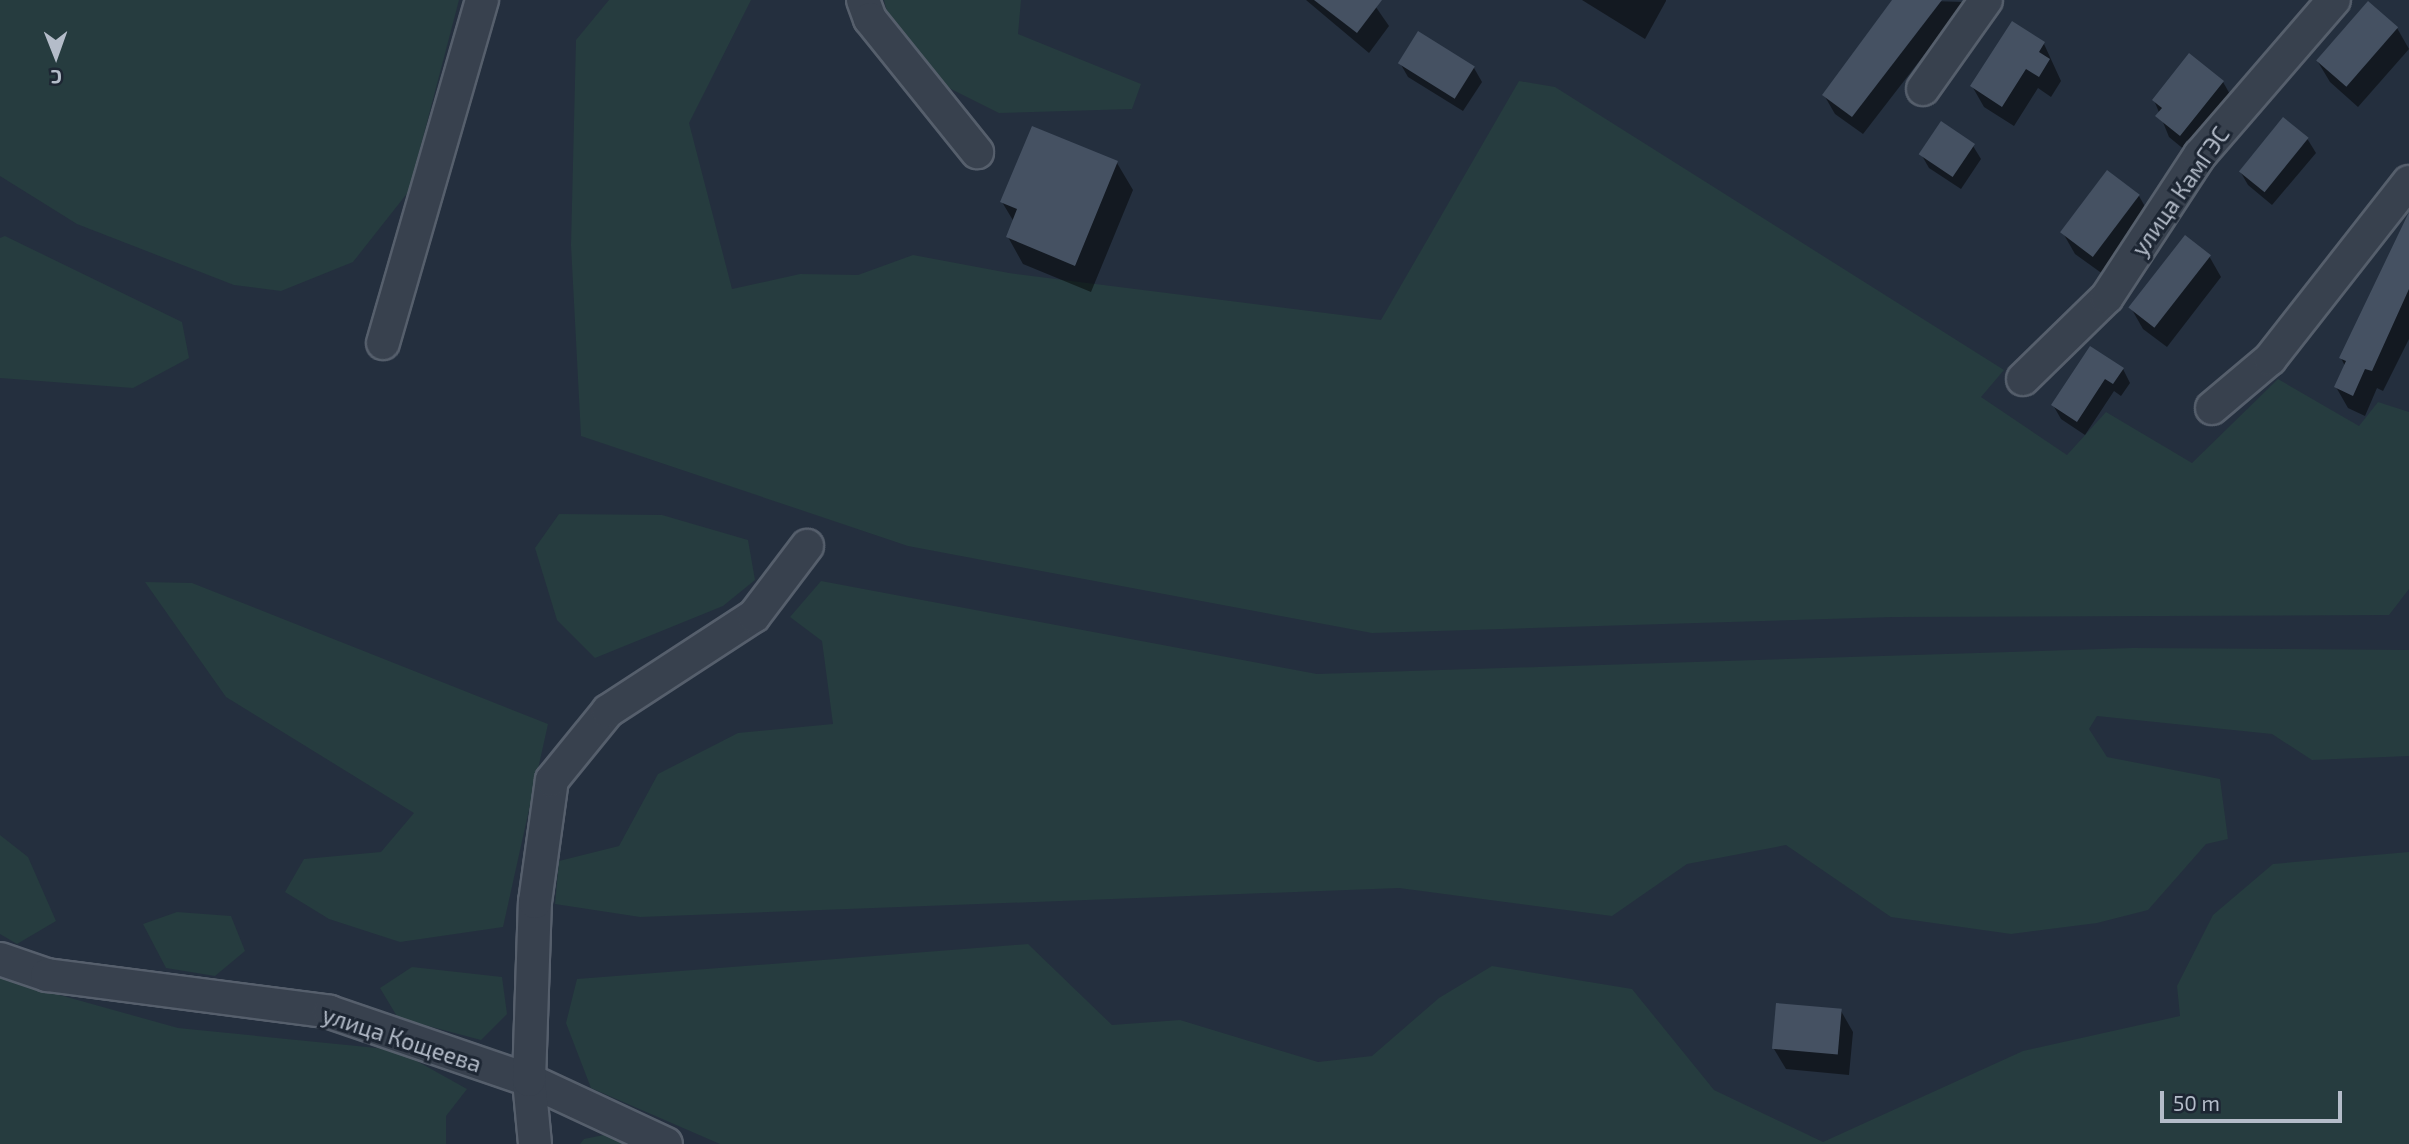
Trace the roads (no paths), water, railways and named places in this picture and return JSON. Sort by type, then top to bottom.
[{"type":"street","points":[[383,342],[482,0]]},
{"type":"street","points":[[863,0],[870,19],[977,152]]},
{"type":"street","points":[[1923,89],[1986,0]]},
{"type":"street","name":"улица КамГЭС","points":[[2023,379],[2107,298],[2200,155],[2334,0]]},
{"type":"street","points":[[2212,408],[2270,359],[2409,182]]},
{"type":"street","points":[[535,1144],[529,1080],[535,902],[552,780],[608,711],[754,616],[807,546]]},
{"type":"street","name":"улица Кощеева","points":[[0,959],[47,975],[330,1012],[529,1080],[666,1144]]}]
